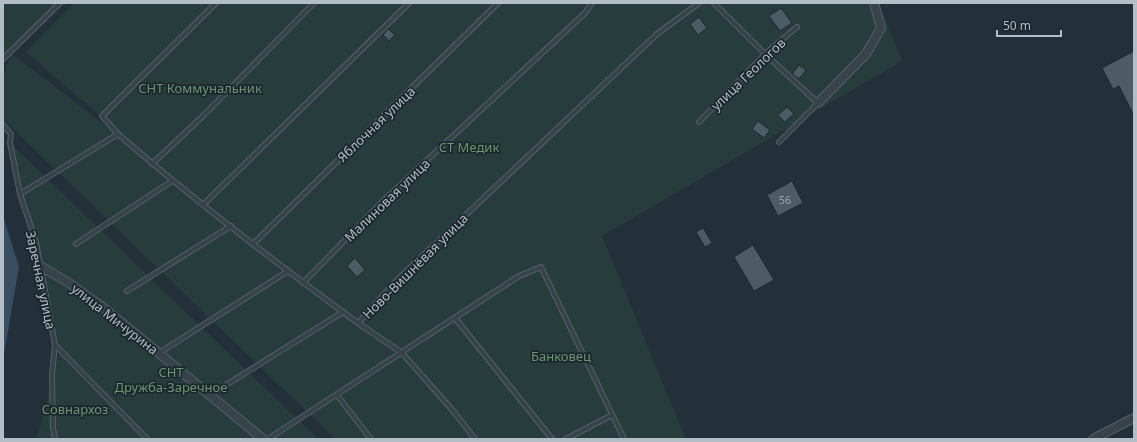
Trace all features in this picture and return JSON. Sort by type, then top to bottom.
[{"type":"street","points":[[818,103],[866,54],[881,28],[874,3]]},
{"type":"street","name":"улица Мичурина","points":[[39,265],[69,283],[104,308],[263,439]]},
{"type":"street","points":[[1093,439],[1134,418]]},
{"type":"lane","points":[[3,59],[60,3]]},
{"type":"lane","name":"Ново-Вишнёвая улица","points":[[216,3],[102,116],[118,134],[172,181],[358,323],[396,281],[657,34],[699,3]]},
{"type":"lane","points":[[152,164],[204,115],[314,3]]},
{"type":"lane","points":[[204,204],[409,3]]},
{"type":"lane","name":"Яблочная улица","points":[[253,244],[498,3]]},
{"type":"lane","name":"Малиновая улица","points":[[303,282],[381,204],[585,13],[592,3]]},
{"type":"lane","points":[[714,3],[765,54],[818,103],[779,142]]},
{"type":"lane","name":"улица Геологов","points":[[699,122],[765,54],[797,27]]},
{"type":"lane","name":"Заречная улица","points":[[3,125],[11,134],[10,143],[20,194],[36,242],[39,265],[55,345],[52,375],[55,439]]},
{"type":"lane","points":[[20,194],[118,134]]},
{"type":"lane","points":[[76,244],[172,181]]},
{"type":"lane","points":[[127,291],[231,226]]},
{"type":"lane","points":[[268,439],[519,276],[541,267],[564,311],[592,375],[624,439]]},
{"type":"lane","points":[[159,353],[288,271]]},
{"type":"lane","points":[[209,395],[343,312]]},
{"type":"lane","points":[[455,318],[552,439]]},
{"type":"lane","points":[[358,323],[402,353],[475,439]]},
{"type":"lane","points":[[55,345],[147,439]]},
{"type":"lane","points":[[337,395],[371,439]]},
{"type":"lane","points":[[566,439],[612,415]]},
{"type":"green space","points":[[3,3],[62,3],[11,53],[156,164],[26,52],[74,3],[879,3],[902,61],[602,236],[686,439],[335,439],[3,119],[3,77],[11,54],[3,61]]},
{"type":"green space","name":"СНТ Дружба-Заречное","points":[[10,143],[318,439],[37,439],[60,350]]},
{"type":"water","points":[[3,216],[19,267],[3,360]]},
{"type":"building","points":[[781,8],[792,23],[780,31],[769,16]]},
{"type":"building","points":[[699,17],[707,28],[698,35],[690,24]]},
{"type":"building","points":[[388,29],[395,35],[389,41],[383,35]]},
{"type":"building","points":[[1134,51],[1134,116],[1119,86],[1113,89],[1102,68]]},
{"type":"building","points":[[799,65],[806,70],[799,79],[792,74]]},
{"type":"building","points":[[787,107],[794,114],[785,122],[778,115]]},
{"type":"building","points":[[758,121],[770,130],[764,138],[752,129]]},
{"type":"building","points":[[792,181],[803,203],[778,216],[767,195]]},
{"type":"building","points":[[703,228],[712,243],[705,247],[696,232]]},
{"type":"building","points":[[753,245],[774,280],[754,291],[734,257]]},
{"type":"building","points":[[355,258],[365,270],[357,277],[347,266]]},
{"type":"park label","name":"СНТ Коммунальник","points":[[200,88]]},
{"type":"park label","name":"СТ Медик","points":[[469,147]]},
{"type":"park label","name":"Банковец","points":[[561,356]]},
{"type":"park label","name":"Совнархоз","points":[[75,409]]}]
